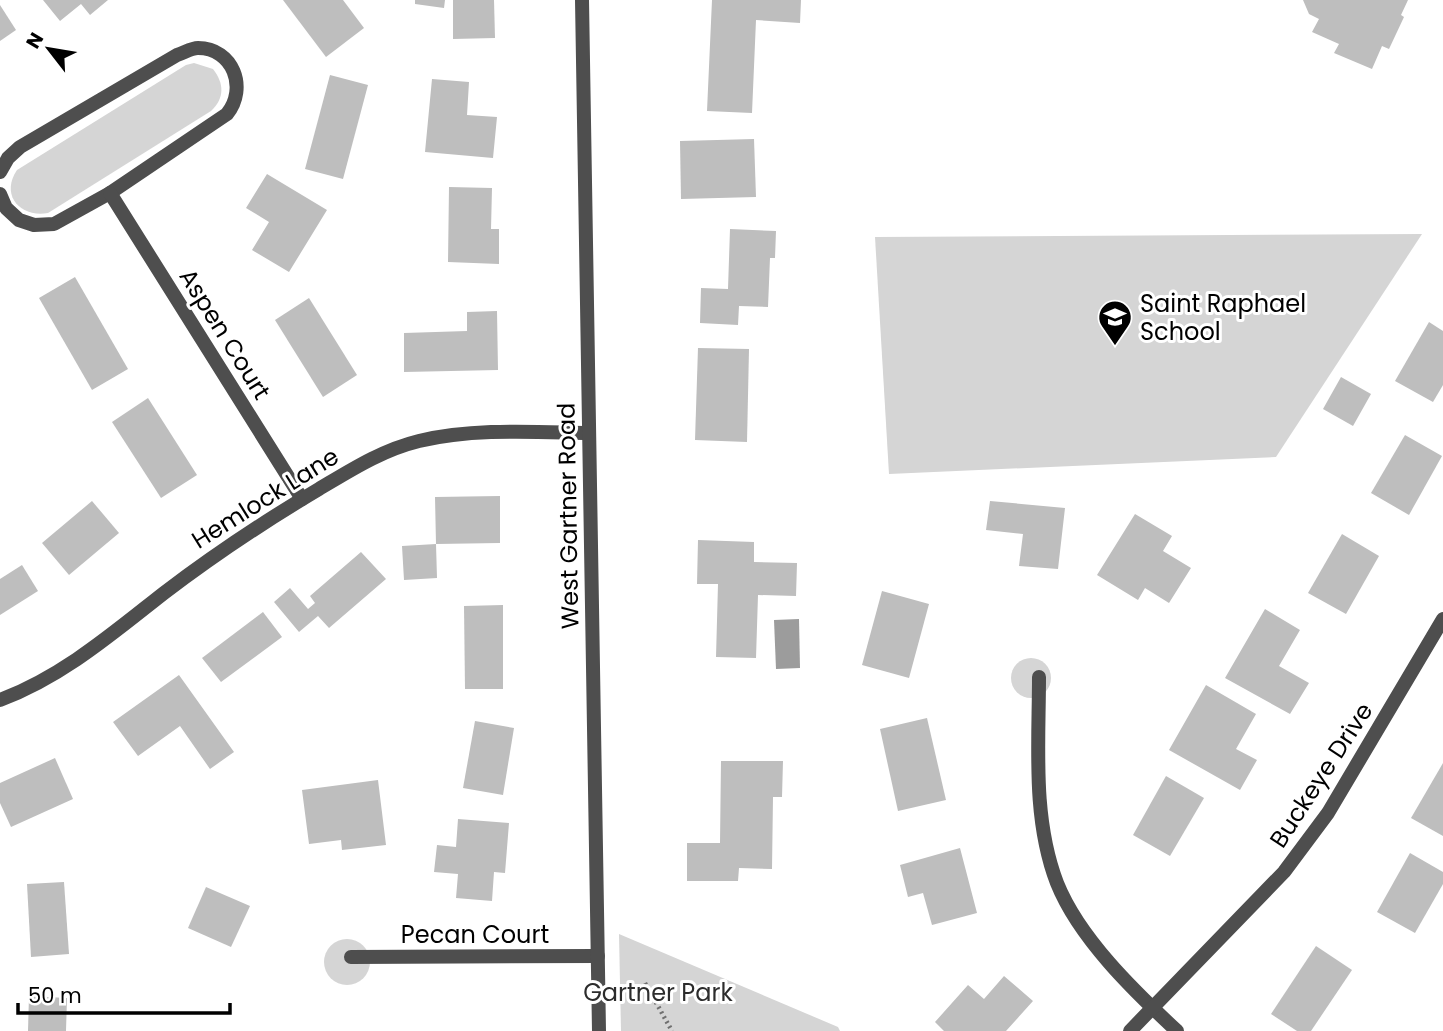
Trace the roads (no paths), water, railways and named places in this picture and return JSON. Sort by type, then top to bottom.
[{"type":"street","name":"West Gartner Road","points":[[582,0],[599,1031]]},
{"type":"street","points":[[0,172],[8,158],[20,147],[177,55],[195,48],[211,50],[232,66],[237,78],[235,99],[227,114],[110,192],[54,224],[34,225],[19,220],[6,208],[0,194]]},
{"type":"street","name":"Aspen Court","points":[[110,192],[302,499]]},
{"type":"street","name":"Hemlock Lane","points":[[0,700],[49,677],[82,657],[209,559],[372,457],[418,442],[483,434],[589,433]]},
{"type":"street","name":"Buckeye Drive","points":[[1130,1031],[1284,872],[1328,813],[1443,619]]},
{"type":"street","points":[[1040,677],[1039,782],[1042,818],[1057,883],[1067,904],[1096,946],[1152,1008],[1177,1031]]},
{"type":"street","name":"Pecan Court","points":[[351,957],[598,956]]},
{"type":"place","name":"Saint Raphael School","points":[[1115,347]]},
{"type":"park label","name":"Gartner Park","points":[[658,992]]}]
